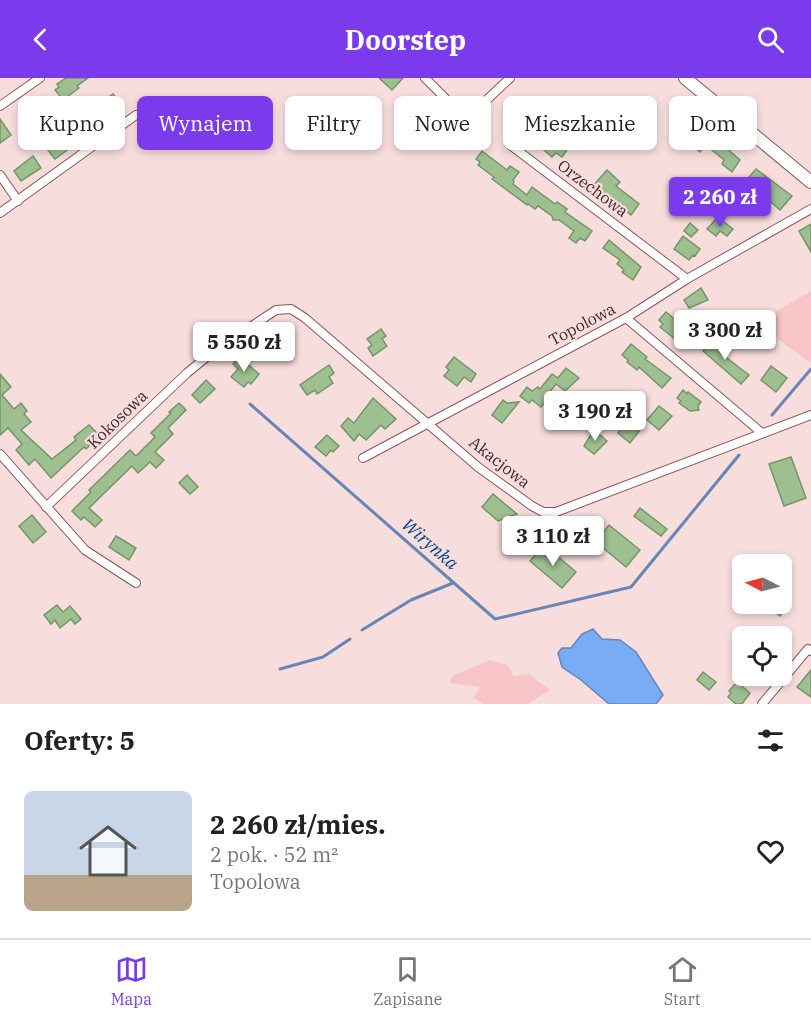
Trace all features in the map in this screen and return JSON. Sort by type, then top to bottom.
[{"type":"street","points":[[0,106],[40,78]]},
{"type":"street","points":[[425,78],[457,110],[476,110],[510,78]]},
{"type":"street","points":[[685,78],[811,182]]},
{"type":"street","points":[[0,213],[136,115]]},
{"type":"street","name":"Orzechowa","points":[[517,150],[687,279]]},
{"type":"street","points":[[0,175],[18,201]]},
{"type":"street","name":"Topolowa","points":[[363,458],[626,318],[687,279],[811,209]]},
{"type":"street","name":"Kokosowa","points":[[46,507],[187,373],[239,333],[276,310],[291,309],[305,318]]},
{"type":"street","name":"Akacjowa","points":[[305,318],[478,467],[543,512],[556,512],[811,415]]},
{"type":"street","points":[[626,318],[762,433]]},
{"type":"street","points":[[0,454],[85,550],[136,583]]},
{"type":"street","points":[[762,704],[808,649],[811,651]]},
{"type":"shaded area","points":[[811,291],[811,362],[810,363],[757,323]]},
{"type":"shaded area","points":[[490,660],[507,665],[514,676],[529,674],[550,690],[528,704],[483,704],[473,698],[480,687],[450,683],[452,676]]},
{"type":"water","points":[[593,629],[602,639],[620,640],[636,652],[663,695],[656,704],[609,704],[562,667],[558,653],[562,648],[571,648],[582,634]]},
{"type":"building","points":[[66,78],[88,78],[68,96],[60,96],[55,90],[59,87],[57,84]]},
{"type":"building","points":[[379,78],[403,78],[392,90]]},
{"type":"building","points":[[0,119],[11,135],[0,143]]},
{"type":"building","points":[[48,150],[67,150],[55,159]]},
{"type":"building","points":[[544,150],[567,150],[562,157],[556,153],[552,157]]},
{"type":"building","points":[[712,150],[728,150],[740,160],[732,172],[722,164],[724,160]]},
{"type":"building","points":[[482,151],[507,170],[510,166],[519,172],[513,184],[527,195],[532,187],[555,204],[557,202],[567,209],[565,212],[592,231],[585,241],[580,238],[576,243],[569,238],[574,231],[559,220],[553,220],[552,216],[538,206],[535,209],[527,205],[492,179],[494,177],[478,165],[480,162],[476,159]]},
{"type":"building","points":[[33,156],[41,168],[21,181],[14,171]]},
{"type":"building","points":[[756,169],[792,196],[780,210],[752,185],[749,188],[743,184]]},
{"type":"building","points":[[607,170],[620,182],[616,186],[639,204],[631,215],[593,186]]},
{"type":"building","points":[[718,217],[733,229],[727,236],[720,231],[716,236],[707,229]]},
{"type":"building","points":[[690,223],[698,230],[691,237],[684,231]]},
{"type":"building","points":[[811,224],[811,252],[799,231]]},
{"type":"building","points":[[683,236],[700,249],[689,260],[674,249]]},
{"type":"building","points":[[609,240],[641,267],[633,280],[622,272],[624,270],[617,264],[620,260],[603,248]]},
{"type":"building","points":[[701,288],[708,300],[689,308],[684,300]]},
{"type":"building","points":[[666,312],[684,327],[675,339],[660,327],[663,324],[659,320]]},
{"type":"building","points":[[381,329],[386,336],[382,339],[387,346],[373,356],[368,348],[372,345],[367,339]]},
{"type":"building","points":[[712,340],[716,343],[720,342],[721,347],[726,351],[723,355],[749,375],[741,384],[703,351]]},
{"type":"building","points":[[631,344],[647,357],[645,359],[671,378],[662,388],[639,367],[637,370],[627,362],[628,360],[622,355]]},
{"type":"building","points":[[239,357],[259,374],[251,384],[248,382],[244,387],[231,377],[238,369],[233,364]]},
{"type":"building","points":[[454,357],[476,374],[471,382],[464,377],[457,386],[444,376],[449,370],[446,367]]},
{"type":"building","points":[[329,365],[334,373],[329,377],[333,383],[317,394],[315,390],[307,395],[300,385]]},
{"type":"building","points":[[771,366],[787,378],[776,392],[761,380]]},
{"type":"building","points":[[566,368],[579,378],[565,391],[556,384],[541,407],[532,400],[529,403],[520,396],[527,387],[532,391],[538,387],[540,389],[552,374],[558,378]]},
{"type":"building","points":[[0,374],[11,387],[2,395],[14,409],[21,403],[27,411],[24,414],[31,422],[21,430],[52,459],[76,440],[74,437],[89,425],[98,434],[96,439],[86,449],[84,447],[51,478],[35,459],[29,465],[16,450],[22,444],[8,428],[0,435]]},
{"type":"building","points":[[206,380],[215,389],[200,403],[192,395]]},
{"type":"building","points":[[683,390],[701,402],[698,406],[699,410],[690,411],[679,403],[681,401],[677,398]]},
{"type":"building","points":[[373,398],[396,419],[385,429],[381,425],[366,440],[359,434],[354,441],[341,426],[348,418],[354,423]]},
{"type":"building","points":[[503,400],[507,403],[519,402],[502,423],[492,415]]},
{"type":"building","points":[[179,403],[186,410],[168,428],[173,434],[155,452],[164,460],[156,468],[150,462],[138,473],[132,466],[89,508],[102,520],[95,527],[84,517],[81,520],[72,511],[91,492],[89,490],[130,450],[136,456],[155,437],[151,433]]},
{"type":"building","points":[[659,406],[672,416],[659,430],[647,420]]},
{"type":"building","points":[[626,419],[640,430],[630,443],[618,433]]},
{"type":"building","points":[[594,430],[607,441],[594,454],[584,446]]},
{"type":"building","points":[[327,435],[339,446],[326,456],[315,447]]},
{"type":"building","points":[[791,457],[806,498],[784,506],[769,464]]},
{"type":"building","points":[[187,475],[198,487],[190,494],[179,483]]},
{"type":"building","points":[[493,494],[517,514],[498,521],[482,507]]},
{"type":"building","points":[[640,508],[667,529],[661,536],[634,516]]},
{"type":"building","points":[[32,515],[46,532],[33,543],[19,526]]},
{"type":"building","points":[[609,525],[640,550],[626,567],[596,542]]},
{"type":"building","points":[[116,536],[136,548],[129,560],[109,547]]},
{"type":"building","points":[[549,549],[576,572],[562,588],[530,561],[540,550],[545,554]]},
{"type":"building","points":[[57,605],[63,612],[70,606],[81,619],[75,624],[71,619],[60,628],[55,620],[51,624],[44,615]]},
{"type":"building","points":[[811,670],[811,697],[797,687]]},
{"type":"building","points":[[703,672],[716,682],[709,690],[697,680]]},
{"type":"building","points":[[733,686],[742,686],[750,693],[742,704],[736,704],[728,697],[731,693],[729,691]]},
{"type":"waterway","name":"Wirynka","points":[[772,415],[811,369]]},
{"type":"waterway","name":"Wirynka","points":[[250,404],[495,619],[631,587],[739,455]]},
{"type":"waterway","points":[[362,630],[411,600],[453,583]]},
{"type":"waterway","points":[[280,669],[323,657],[350,639]]}]
